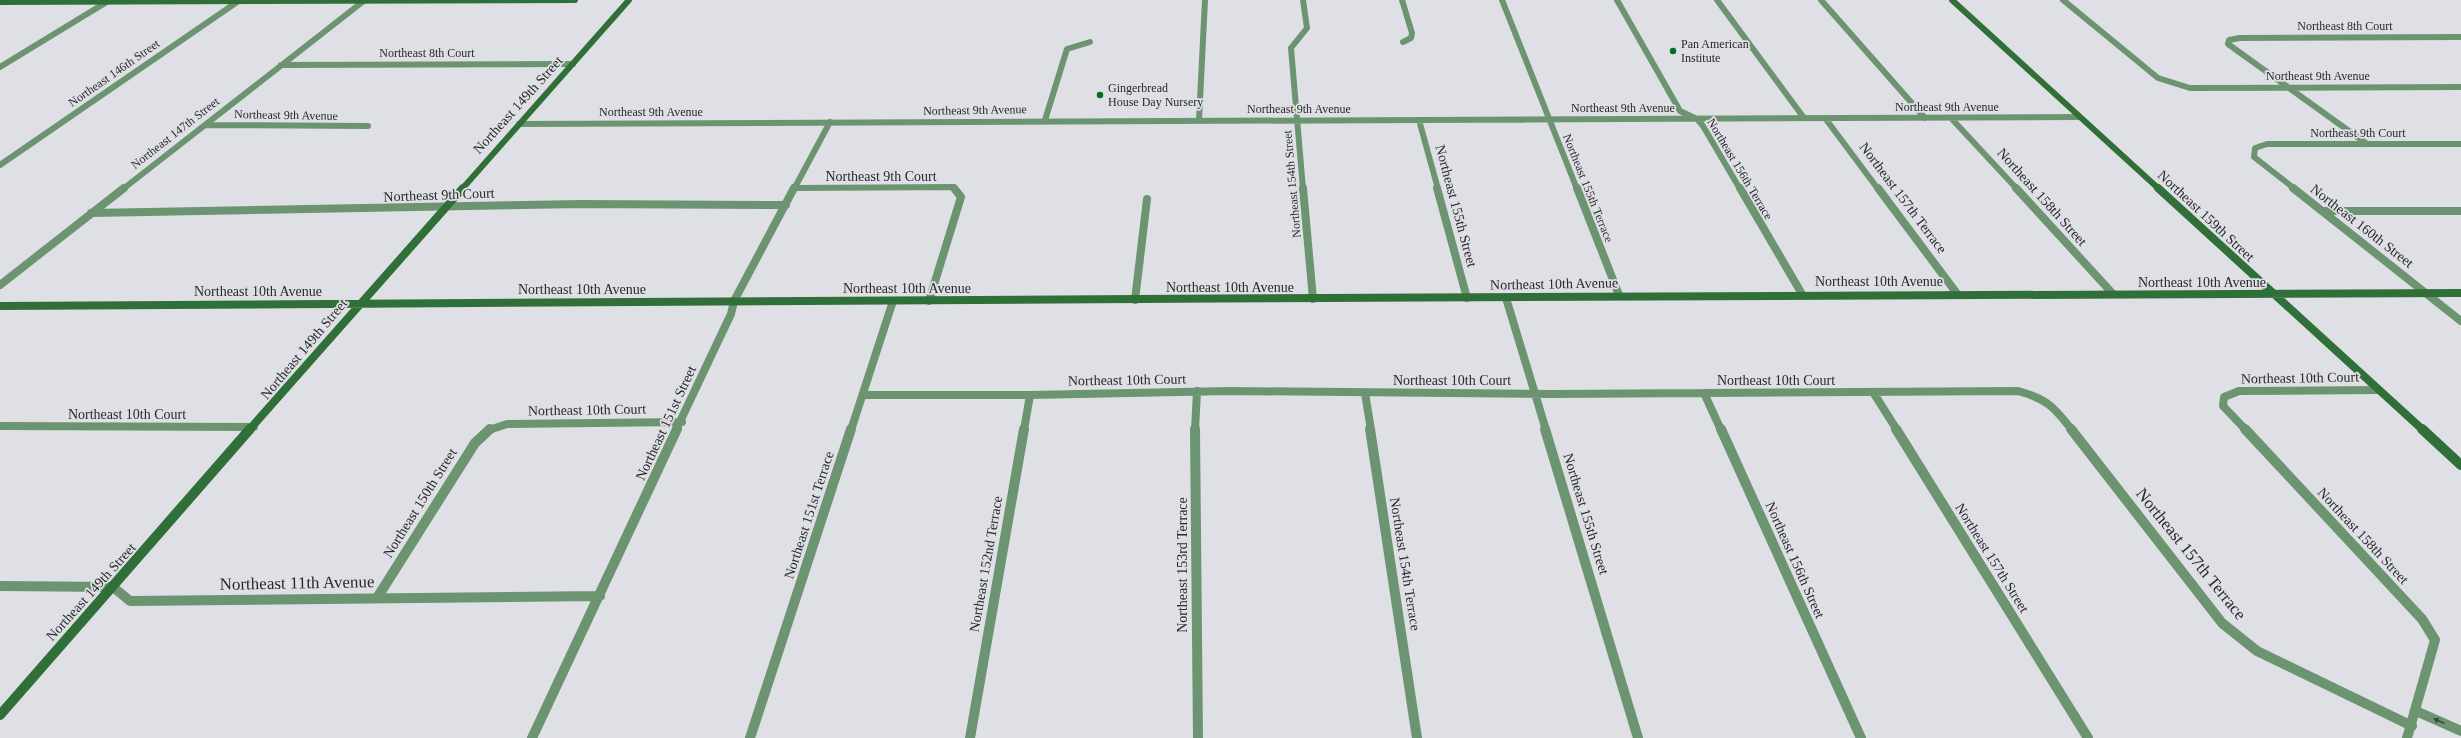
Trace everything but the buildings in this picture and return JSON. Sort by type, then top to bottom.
[{"type":"street","name":"Northeast 147th Street","points":[[0,284],[364,0]]},
{"type":"street","points":[[0,2],[575,0]]},
{"type":"street","name":"Northeast 149th Street","points":[[0,715],[254,427],[443,208],[629,0]]},
{"type":"street","points":[[1199,120],[1205,0]]},
{"type":"street","name":"Northeast 154th Street","points":[[1303,0],[1307,28],[1292,48],[1313,299]]},
{"type":"street","points":[[1402,0],[1412,33],[1411,38],[1404,42]]},
{"type":"street","name":"Northeast 155th Terrace","points":[[1502,0],[1619,295]]},
{"type":"street","name":"Northeast 156th Terrace","points":[[1617,0],[1680,111],[1697,119],[1802,294]]},
{"type":"street","points":[[1717,0],[1804,118]]},
{"type":"street","points":[[1821,0],[1925,118]]},
{"type":"street","name":"Northeast 159th Street","points":[[1952,0],[2461,466]]},
{"type":"street","name":"Northeast 9th Avenue","points":[[2063,0],[2158,78],[2175,85],[2190,88],[2461,87]]},
{"type":"street","points":[[0,67],[108,1]]},
{"type":"street","name":"Northeast 146th Street","points":[[0,165],[239,1]]},
{"type":"street","name":"Northeast 8th Court","points":[[2288,87],[2228,44],[2229,40],[2240,38],[2461,37]]},
{"type":"street","points":[[1045,120],[1067,49],[1090,42]]},
{"type":"street","name":"Northeast 8th Court","points":[[281,65],[573,64]]},
{"type":"street","points":[[2288,87],[2368,144]]},
{"type":"street","name":"Northeast 9th Avenue","points":[[519,124],[1045,120],[2079,117]]},
{"type":"street","name":"Northeast 157th Terrace","points":[[1825,118],[1958,294]]},
{"type":"street","name":"Northeast 158th Street","points":[[1951,118],[2113,294]]},
{"type":"street","name":"Northeast 155th Street","points":[[1419,120],[1467,298]]},
{"type":"street","name":"Northeast 151st Street","points":[[532,738],[682,422],[731,314],[734,301],[796,188],[830,122]]},
{"type":"street","name":"Northeast 9th Avenue","points":[[204,125],[368,126]]},
{"type":"street","name":"Northeast 9th Court","points":[[2256,148],[2267,144],[2461,144]]},
{"type":"street","name":"Northeast 160th Street","points":[[2256,148],[2254,157],[2461,321]]},
{"type":"street","name":"Northeast 9th Court","points":[[796,188],[952,188],[960,197],[929,301]]},
{"type":"street","points":[[1135,300],[1148,199]]},
{"type":"street","name":"Northeast 9th Court","points":[[91,213],[443,208],[582,204],[786,205]]},
{"type":"street","points":[[2322,211],[2461,211]]},
{"type":"street","name":"Northeast 10th Avenue","points":[[0,306],[1506,298],[1619,295],[1802,294],[2461,293]]},
{"type":"street","name":"Northeast 155th Street","points":[[1506,298],[1638,738]]},
{"type":"street","name":"Northeast 151st Terrace","points":[[750,738],[893,301]]},
{"type":"street","name":"Northeast 10th Court","points":[[2224,397],[2239,391],[2378,390]]},
{"type":"street","name":"Northeast 10th Court","points":[[863,395],[1030,395],[1197,391],[1365,394],[2018,391],[2039,397]]},
{"type":"street","name":"Northeast 153rd Terrace","points":[[1197,391],[1195,438],[1198,738]]},
{"type":"street","name":"Northeast 157th Street","points":[[1873,392],[2088,738]]},
{"type":"street","name":"Northeast 156th Street","points":[[1704,393],[1861,738]]},
{"type":"street","name":"Northeast 154th Terrace","points":[[1365,394],[1417,738]]},
{"type":"street","name":"Northeast 152nd Terrace","points":[[970,738],[1030,395]]},
{"type":"street","name":"Northeast 157th Terrace","points":[[2039,397],[2054,407],[2222,623],[2257,651],[2412,726]]},
{"type":"street","name":"Northeast 158th Street","points":[[2224,397],[2223,406],[2422,619],[2435,640],[2412,726],[2407,738]]},
{"type":"street","name":"Northeast 10th Court","points":[[492,428],[507,424],[682,422]]},
{"type":"street","name":"Northeast 10th Court","points":[[0,426],[254,427]]},
{"type":"street","name":"Northeast 150th Street","points":[[377,598],[475,443],[492,428]]},
{"type":"street","points":[[0,586],[113,587]]},
{"type":"street","name":"Northeast 11th Avenue","points":[[113,587],[130,601],[600,596]]},
{"type":"street","points":[[2416,711],[2461,731]]},
{"type":"place","name":"Pan American Institute","points":[[1673,51]]},
{"type":"place","name":"Gingerbread House Day Nursery","points":[[1100,95]]}]
